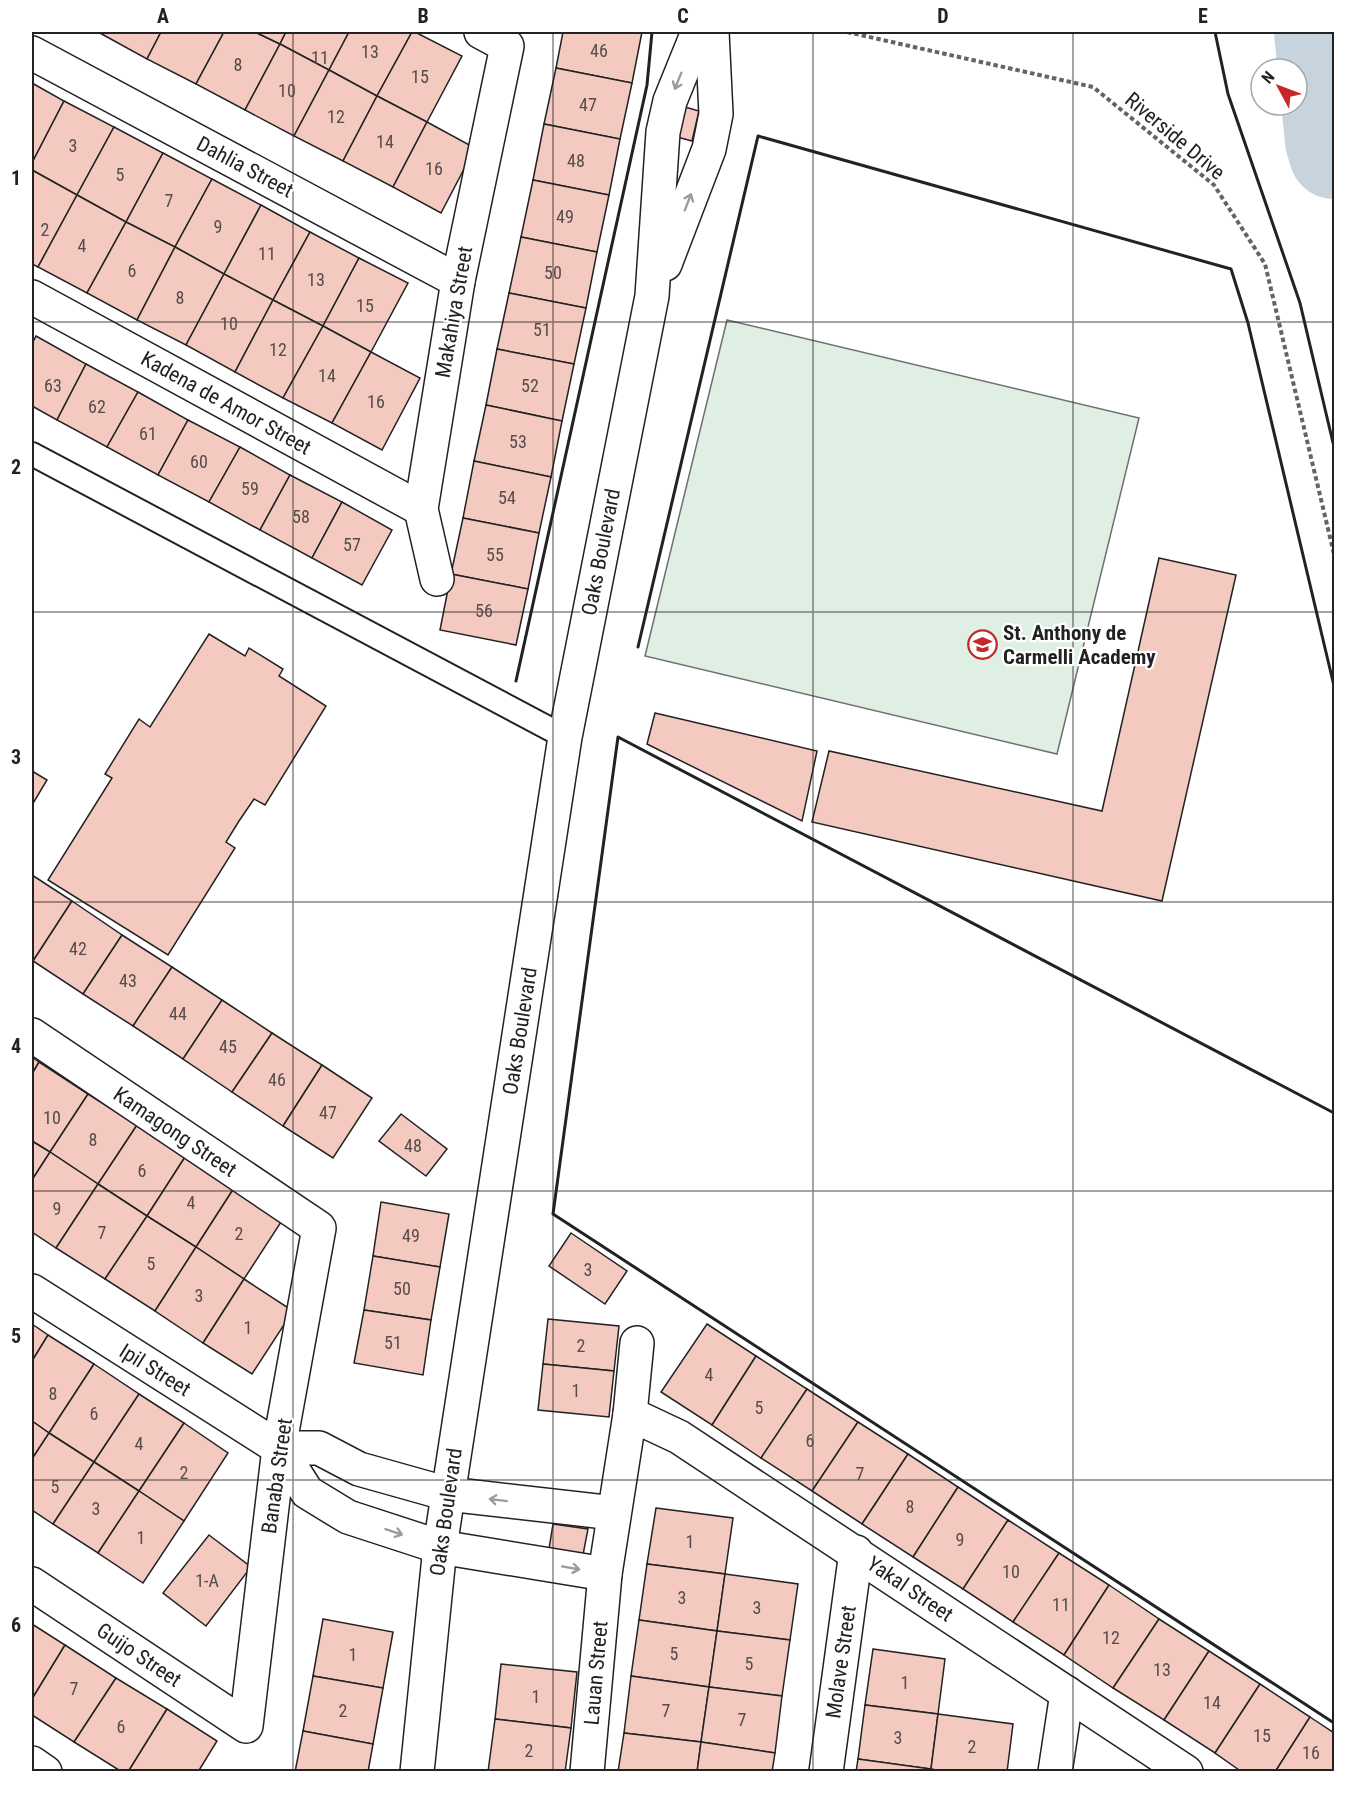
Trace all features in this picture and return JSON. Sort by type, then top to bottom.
[{"type":"street","name":"Oaks Boulevard","points":[[417,1772],[440,1547],[565,737],[652,296],[663,132],[670,101],[698,32]]},
{"type":"street","name":"Oaks Boulevard","points":[[652,296],[708,149],[716,114],[712,32]]},
{"type":"street","name":"Makahiya Street","points":[[437,579],[422,510],[494,39]]},
{"type":"street","name":"Dahlia Street","points":[[32,53],[458,281]]},
{"type":"street","name":"Kadena de Amor Street","points":[[32,297],[422,510]]},
{"type":"street","name":"Kamagong Street","points":[[32,1035],[319,1228]]},
{"type":"street","name":"Banaba Street","points":[[246,1726],[279,1448],[319,1228]]},
{"type":"street","name":"Ipil Street","points":[[32,1291],[279,1448],[307,1492],[348,1517],[440,1547]]},
{"type":"street","name":"Lauan Street","points":[[587,1772],[605,1574],[630,1414],[637,1343]]},
{"type":"street","name":"Yakal Street","points":[[630,1414],[679,1437],[1186,1772]]},
{"type":"street","points":[[279,1448],[319,1448],[359,1469],[448,1494],[614,1513]]},
{"type":"street","points":[[440,1547],[605,1574]]},
{"type":"street","name":"Molave Street","points":[[826,1772],[856,1552]]},
{"type":"street","name":"Guijo Street","points":[[32,1584],[246,1726]]},
{"type":"street","points":[[1055,1772],[1067,1694]]},
{"type":"street","points":[[32,1763],[45,1772]]},
{"type":"lane","points":[[32,454],[565,737]]},
{"type":"path","name":"Riverside Drive","points":[[847,32],[1094,87],[1214,185],[1265,264],[1335,554]]},
{"type":"green space","points":[[727,320],[1139,418],[1057,754],[645,656]]},
{"type":"building","points":[[98,32],[161,32],[147,59]]},
{"type":"building","points":[[161,32],[224,32],[196,84],[147,59]]},
{"type":"building","points":[[224,32],[255,32],[280,44],[245,110],[196,84]]},
{"type":"building","points":[[255,32],[286,32],[280,44]]},
{"type":"building","points":[[286,32],[349,32],[329,70],[280,44]]},
{"type":"building","points":[[349,32],[412,32],[377,96],[329,70]]},
{"type":"building","points":[[412,32],[462,56],[427,122],[377,96]]},
{"type":"building","points":[[563,32],[642,32],[632,83],[556,68]]},
{"type":"building","points":[[280,44],[329,70],[294,136],[245,110]]},
{"type":"building","points":[[556,68],[632,83],[620,139],[544,124]]},
{"type":"building","points":[[329,70],[377,96],[343,161],[294,136]]},
{"type":"building","points":[[32,83],[64,101],[32,163]]},
{"type":"building","points":[[377,96],[427,122],[393,187],[343,161]]},
{"type":"building","points":[[64,101],[114,127],[77,195],[32,170],[32,163]]},
{"type":"building","points":[[685,107],[699,111],[692,141],[677,137]]},
{"type":"building","points":[[427,122],[475,148],[441,213],[393,187]]},
{"type":"building","points":[[544,124],[620,139],[609,195],[533,180]]},
{"type":"building","points":[[114,127],[163,153],[126,222],[77,195]]},
{"type":"building","points":[[163,153],[212,179],[175,247],[126,222]]},
{"type":"building","points":[[32,170],[77,195],[38,267],[32,264]]},
{"type":"building","points":[[212,179],[261,205],[224,274],[175,247]]},
{"type":"building","points":[[533,180],[609,195],[597,252],[521,237]]},
{"type":"building","points":[[77,195],[126,222],[87,293],[38,267]]},
{"type":"building","points":[[261,205],[310,232],[273,300],[224,274]]},
{"type":"building","points":[[126,222],[175,247],[137,320],[87,293]]},
{"type":"building","points":[[310,232],[359,258],[323,326],[273,300]]},
{"type":"building","points":[[521,237],[597,252],[586,308],[509,293]]},
{"type":"building","points":[[175,247],[224,274],[186,345],[137,320]]},
{"type":"building","points":[[359,258],[408,283],[371,352],[323,326]]},
{"type":"building","points":[[224,274],[273,300],[235,372],[186,345]]},
{"type":"building","points":[[509,293],[586,308],[574,364],[497,349]]},
{"type":"building","points":[[273,300],[323,326],[283,398],[235,372]]},
{"type":"building","points":[[323,326],[371,352],[332,423],[283,398]]},
{"type":"building","points":[[36,336],[86,364],[57,420],[32,406],[32,344]]},
{"type":"building","points":[[497,349],[574,364],[562,421],[486,405]]},
{"type":"building","points":[[371,352],[420,378],[382,450],[332,423]]},
{"type":"building","points":[[86,364],[138,392],[107,447],[57,420]]},
{"type":"building","points":[[138,392],[188,420],[158,475],[107,447]]},
{"type":"building","points":[[486,405],[562,421],[551,477],[474,461]]},
{"type":"building","points":[[188,420],[240,447],[209,502],[158,475]]},
{"type":"building","points":[[240,447],[290,475],[260,530],[209,502]]},
{"type":"building","points":[[474,461],[551,477],[539,533],[463,518]]},
{"type":"building","points":[[290,475],[342,502],[312,558],[260,530]]},
{"type":"building","points":[[342,502],[392,530],[362,585],[312,558]]},
{"type":"building","points":[[463,518],[539,533],[528,589],[451,574]]},
{"type":"building","points":[[1159,558],[1236,575],[1162,901],[812,822],[829,751],[1102,811]]},
{"type":"building","points":[[451,574],[528,589],[516,645],[440,630]]},
{"type":"building","points":[[209,634],[245,656],[249,648],[283,669],[279,676],[326,706],[265,805],[254,799],[239,821],[226,842],[235,848],[168,955],[48,880],[112,778],[105,774],[139,719],[150,727]]},
{"type":"building","points":[[655,713],[817,751],[802,821],[647,744]]},
{"type":"building","points":[[32,771],[47,780],[32,805]]},
{"type":"building","points":[[32,875],[72,901],[33,961],[32,960]]},
{"type":"building","points":[[72,901],[122,935],[83,994],[33,961]]},
{"type":"building","points":[[122,935],[172,967],[133,1026],[83,994]]},
{"type":"building","points":[[172,967],[222,1000],[183,1059],[133,1026]]},
{"type":"building","points":[[222,1000],[272,1033],[232,1092],[183,1059]]},
{"type":"building","points":[[272,1033],[322,1065],[283,1126],[232,1092]]},
{"type":"building","points":[[32,1057],[39,1062],[32,1074]]},
{"type":"building","points":[[39,1062],[88,1094],[50,1152],[32,1141],[32,1074]]},
{"type":"building","points":[[322,1065],[372,1098],[333,1158],[283,1126]]},
{"type":"building","points":[[88,1094],[137,1125],[98,1184],[50,1152]]},
{"type":"building","points":[[401,1114],[447,1149],[426,1176],[379,1141]]},
{"type":"building","points":[[137,1125],[185,1157],[147,1216],[98,1184]]},
{"type":"building","points":[[32,1141],[50,1152],[32,1180]]},
{"type":"building","points":[[50,1152],[98,1184],[56,1248],[32,1232],[32,1180]]},
{"type":"building","points":[[185,1157],[234,1188],[196,1247],[147,1216]]},
{"type":"building","points":[[98,1184],[147,1216],[105,1279],[56,1248]]},
{"type":"building","points":[[234,1188],[283,1219],[244,1279],[196,1247]]},
{"type":"building","points":[[381,1202],[449,1214],[440,1267],[373,1256]]},
{"type":"building","points":[[147,1216],[196,1247],[155,1311],[105,1279]]},
{"type":"building","points":[[571,1233],[627,1271],[605,1304],[549,1266]]},
{"type":"building","points":[[196,1247],[244,1279],[203,1343],[155,1311]]},
{"type":"building","points":[[373,1256],[440,1267],[431,1320],[364,1310]]},
{"type":"building","points":[[244,1279],[293,1311],[252,1374],[203,1343]]},
{"type":"building","points":[[364,1310],[431,1320],[423,1375],[354,1363]]},
{"type":"building","points":[[548,1319],[619,1326],[614,1371],[543,1364]]},
{"type":"building","points":[[32,1324],[48,1335],[32,1361]]},
{"type":"building","points":[[707,1324],[756,1356],[712,1425],[661,1392]]},
{"type":"building","points":[[48,1335],[94,1364],[49,1433],[32,1421],[32,1361]]},
{"type":"building","points":[[756,1356],[807,1389],[761,1458],[712,1425]]},
{"type":"building","points":[[94,1364],[139,1394],[94,1462],[49,1433]]},
{"type":"building","points":[[543,1364],[614,1371],[609,1417],[538,1410]]},
{"type":"building","points":[[807,1389],[858,1422],[812,1491],[761,1458]]},
{"type":"building","points":[[139,1394],[184,1423],[139,1491],[94,1462]]},
{"type":"building","points":[[32,1421],[49,1433],[32,1459]]},
{"type":"building","points":[[858,1422],[908,1454],[862,1524],[812,1491]]},
{"type":"building","points":[[184,1423],[228,1453],[184,1521],[139,1491]]},
{"type":"building","points":[[49,1433],[94,1462],[53,1524],[32,1510],[32,1459]]},
{"type":"building","points":[[908,1454],[958,1487],[913,1557],[862,1524]]},
{"type":"building","points":[[94,1462],[139,1491],[98,1553],[53,1524]]},
{"type":"building","points":[[958,1487],[1008,1520],[963,1589],[913,1557]]},
{"type":"building","points":[[139,1491],[184,1521],[143,1583],[98,1553]]},
{"type":"building","points":[[656,1508],[733,1518],[725,1574],[647,1564]]},
{"type":"building","points":[[1008,1520],[1059,1553],[1013,1622],[963,1589]]},
{"type":"building","points":[[553,1524],[588,1529],[583,1555],[549,1549]]},
{"type":"building","points":[[209,1535],[251,1567],[206,1626],[163,1593]]},
{"type":"building","points":[[1059,1553],[1109,1585],[1064,1655],[1013,1622]]},
{"type":"building","points":[[647,1564],[725,1574],[717,1631],[639,1620]]},
{"type":"building","points":[[725,1574],[798,1584],[790,1640],[717,1631]]},
{"type":"building","points":[[1109,1585],[1159,1619],[1113,1688],[1064,1655]]},
{"type":"building","points":[[323,1619],[393,1632],[383,1688],[313,1676]]},
{"type":"building","points":[[1159,1619],[1209,1651],[1164,1720],[1113,1688]]},
{"type":"building","points":[[639,1620],[717,1631],[709,1687],[631,1676]]},
{"type":"building","points":[[32,1624],[65,1645],[32,1699]]},
{"type":"building","points":[[717,1631],[790,1640],[782,1696],[709,1687]]},
{"type":"building","points":[[65,1645],[116,1678],[74,1742],[32,1715],[32,1699]]},
{"type":"building","points":[[873,1649],[945,1659],[938,1714],[865,1705]]},
{"type":"building","points":[[1209,1651],[1260,1684],[1215,1753],[1164,1720]]},
{"type":"building","points":[[501,1664],[577,1672],[571,1728],[495,1719]]},
{"type":"building","points":[[313,1676],[383,1688],[373,1744],[303,1731]]},
{"type":"building","points":[[631,1676],[709,1687],[701,1742],[624,1733]]},
{"type":"building","points":[[116,1678],[167,1709],[128,1772],[122,1772],[74,1742]]},
{"type":"building","points":[[1260,1684],[1310,1717],[1275,1772],[1242,1772],[1215,1753]]},
{"type":"building","points":[[709,1687],[782,1696],[775,1753],[701,1742]]},
{"type":"building","points":[[865,1705],[938,1714],[931,1769],[858,1759]]},
{"type":"building","points":[[167,1709],[217,1741],[198,1772],[128,1772]]},
{"type":"building","points":[[938,1714],[1013,1724],[1007,1772],[949,1772],[931,1769]]},
{"type":"building","points":[[1310,1717],[1334,1733],[1334,1772],[1275,1772]]},
{"type":"building","points":[[495,1719],[571,1728],[565,1772],[488,1772]]},
{"type":"building","points":[[303,1731],[373,1744],[368,1772],[295,1772]]},
{"type":"building","points":[[624,1733],[701,1742],[697,1772],[618,1772]]},
{"type":"building","points":[[701,1742],[775,1753],[772,1772],[697,1772]]},
{"type":"building","points":[[858,1759],[931,1769],[930,1772],[856,1772]]},
{"type":"waterway","points":[[1319,32],[1330,141],[1334,154]]},
{"type":"wall","points":[[516,681],[647,85],[652,32]]},
{"type":"wall","points":[[1215,32],[1228,94],[1300,303],[1334,447]]},
{"type":"wall","points":[[638,647],[758,136],[1231,269],[1248,323],[1334,686]]},
{"type":"wall","points":[[1334,1113],[618,737],[553,1214],[1334,1723]]},
{"type":"place","name":"St. Anthony de Carmelli Academy","points":[[982,645]]}]
